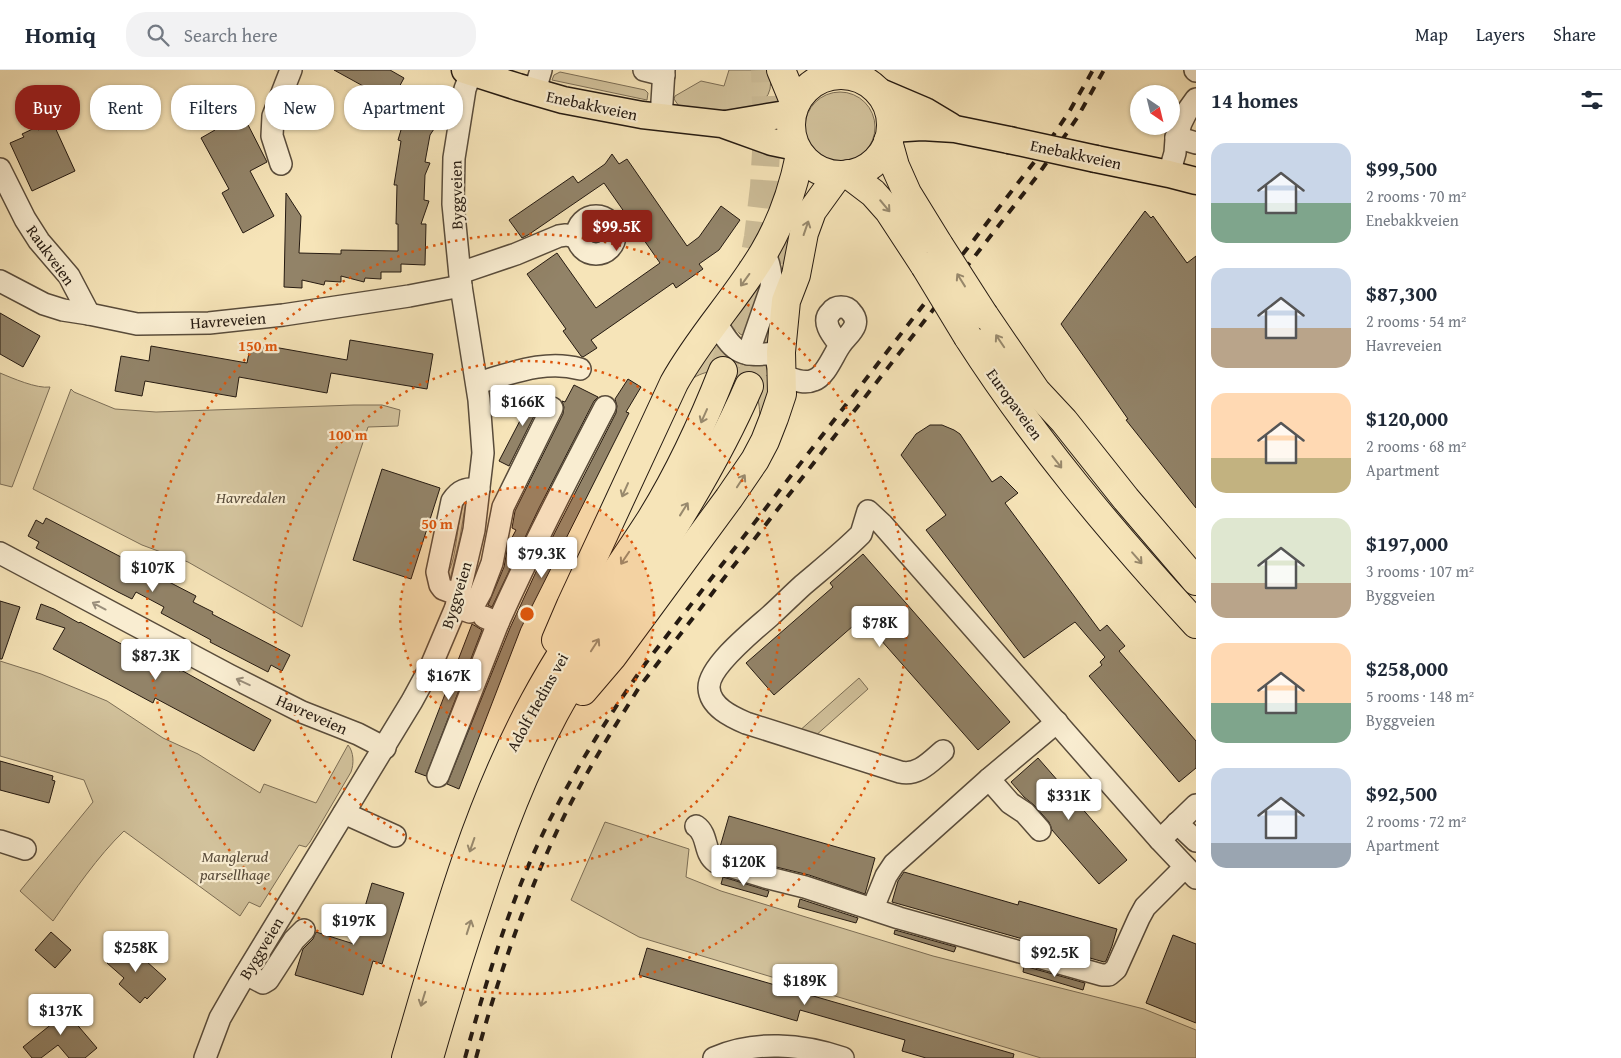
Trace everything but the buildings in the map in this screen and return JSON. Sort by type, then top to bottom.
[{"type":"highway","points":[[781,70],[793,108]]},
{"type":"highway","points":[[842,74],[862,80],[887,105],[891,121],[890,135],[877,160],[859,172],[843,175],[827,173],[817,169],[808,163],[798,151],[792,136],[790,124],[793,108],[803,91],[814,82],[828,76],[842,74]]},
{"type":"highway","name":"Europaveien","points":[[890,135],[895,166],[968,337],[999,384],[1060,466],[1105,521],[1196,624]]},
{"type":"highway","points":[[534,703],[552,650],[571,605],[665,401],[687,361],[764,252],[779,224],[787,204],[798,151]]},
{"type":"highway","points":[[537,748],[612,657],[729,498],[765,441],[774,418],[783,382],[781,352],[786,301],[796,275],[804,233],[812,211],[843,175]]},
{"type":"highway","name":"Europaveien","points":[[843,175],[873,193],[886,206],[901,228],[932,256],[984,315],[1036,391],[1064,421],[1126,499],[1196,581]]},
{"type":"highway","name":"Adolf Hedins vei","points":[[406,1058],[449,916],[474,840],[499,774],[534,703],[559,660],[673,481],[689,451],[723,372]]},
{"type":"highway","name":"Adolf Hedins vei","points":[[429,1058],[468,930],[496,847],[510,809],[537,748],[578,673],[647,569],[711,464],[732,425],[749,386]]},
{"type":"main road","name":"Enebakkveien","points":[[468,71],[539,82],[613,111],[722,124],[798,151]]},
{"type":"main road","name":"Enebakkveien","points":[[862,80],[925,111],[955,129]]},
{"type":"main road","name":"Enebakkveien","points":[[722,124],[793,108]]},
{"type":"main road","name":"Enebakkveien","points":[[890,135],[922,127],[955,129],[1196,181]]},
{"type":"street","points":[[281,164],[272,136],[273,116],[291,70]]},
{"type":"street","name":"Byggveien","points":[[205,1058],[220,1018],[385,748],[431,666],[462,605],[474,530],[483,453],[477,383],[461,280],[453,204],[454,158],[468,71]]},
{"type":"street","points":[[657,72],[661,118]]},
{"type":"street","points":[[1169,174],[1175,153],[1186,140],[1186,113],[1196,99]]},
{"type":"street","name":"Raukveien","points":[[0,169],[25,219],[39,241],[69,276],[89,314]]},
{"type":"street","name":"Havreveien","points":[[0,281],[44,304],[63,310],[137,324],[209,323],[283,315],[409,296],[461,280],[559,236],[576,237]]},
{"type":"street","points":[[748,354],[771,288],[772,277],[764,252]]},
{"type":"street","points":[[715,321],[734,349],[748,354],[774,353],[783,382],[809,382],[818,378],[837,353],[840,345]]},
{"type":"street","points":[[477,383],[518,371],[551,365],[580,369]]},
{"type":"street","points":[[438,776],[498,623],[520,574],[605,407]]},
{"type":"street","points":[[462,605],[481,592],[492,562],[503,507],[552,408]]},
{"type":"street","points":[[479,489],[463,489],[452,501],[437,572],[440,585],[444,590],[462,605],[498,623]]},
{"type":"street","points":[[696,826],[705,837],[712,860],[716,862],[805,887],[899,918],[1027,953],[1091,973],[1109,975],[1119,964],[1139,918],[1146,907],[1190,872],[882,524],[868,511],[861,534],[743,638],[722,662],[710,680],[710,695],[727,715],[746,723],[900,772],[913,772],[922,768],[943,751]]},
{"type":"street","name":"Havreveien","points":[[0,553],[33,565],[228,675],[302,712],[358,734],[385,748]]},
{"type":"street","points":[[873,908],[886,876],[894,864],[989,779],[1057,722]]},
{"type":"street","points":[[989,779],[1010,803],[1025,813],[1040,830]]},
{"type":"street","points":[[1160,840],[1196,805]]},
{"type":"street","points":[[344,813],[395,836]]},
{"type":"street","points":[[1177,823],[1196,841]]},
{"type":"street","points":[[0,841],[25,849]]},
{"type":"street","points":[[246,974],[263,983],[268,980],[294,940],[304,930]]},
{"type":"street","points":[[714,1058],[786,1045],[843,1058]]},
{"type":"green space","points":[[729,70],[767,70],[771,84],[765,99],[745,109],[717,111],[681,109],[674,99],[675,96],[701,81],[724,86]]},
{"type":"green space","points":[[560,72],[645,90],[648,93],[647,100],[552,80],[554,75]]},
{"type":"green space","points":[[840,92],[853,95],[865,102],[872,114],[875,127],[872,140],[865,152],[853,159],[840,162],[827,159],[815,152],[808,140],[805,127],[808,114],[815,102],[827,95]]},
{"type":"green space","points":[[766,273],[747,337],[740,334],[733,325],[733,319]]},
{"type":"green space","points":[[711,342],[720,355],[729,362],[741,368],[773,378],[759,421],[759,406],[756,394],[740,376],[716,371],[703,373],[690,380]]},
{"type":"green space","points":[[0,373],[32,385],[50,387],[12,487],[0,484]]},
{"type":"green space","name":"Havredalen","points":[[71,389],[115,409],[156,412],[354,405],[382,405],[400,410],[398,426],[368,427],[302,627],[188,562],[142,545],[33,489]]},
{"type":"green space","points":[[467,496],[449,584],[444,577],[449,571],[452,562],[460,514]]},
{"type":"green space","name":"Manglerud parsellhage","points":[[0,661],[41,674],[107,701],[163,738],[198,754],[260,793],[264,784],[316,803],[348,745],[353,758],[351,772],[310,842],[306,847],[299,845],[260,907],[249,902],[240,916],[124,831],[95,863],[53,921],[20,891],[93,802],[84,780],[0,756]]},
{"type":"green space","points":[[859,678],[868,689],[814,737],[798,732]]},
{"type":"green space","points":[[605,822],[689,849],[686,877],[721,891],[933,956],[1144,1009],[1196,1030],[1196,1058],[1041,1058],[639,937],[571,900]]},
{"type":"tunnel","points":[[723,371],[748,290],[758,237],[764,187],[767,135],[765,70]]},
{"type":"tunnel","points":[[749,386],[774,285],[786,214]]},
{"type":"railway","points":[[465,1058],[480,1004],[515,898],[537,846],[562,797],[603,727],[648,660],[1042,152],[1069,112],[1093,70]]},
{"type":"railway","points":[[476,1058],[509,950],[551,844],[582,783],[640,686],[1038,175],[1077,118],[1104,70]]}]
